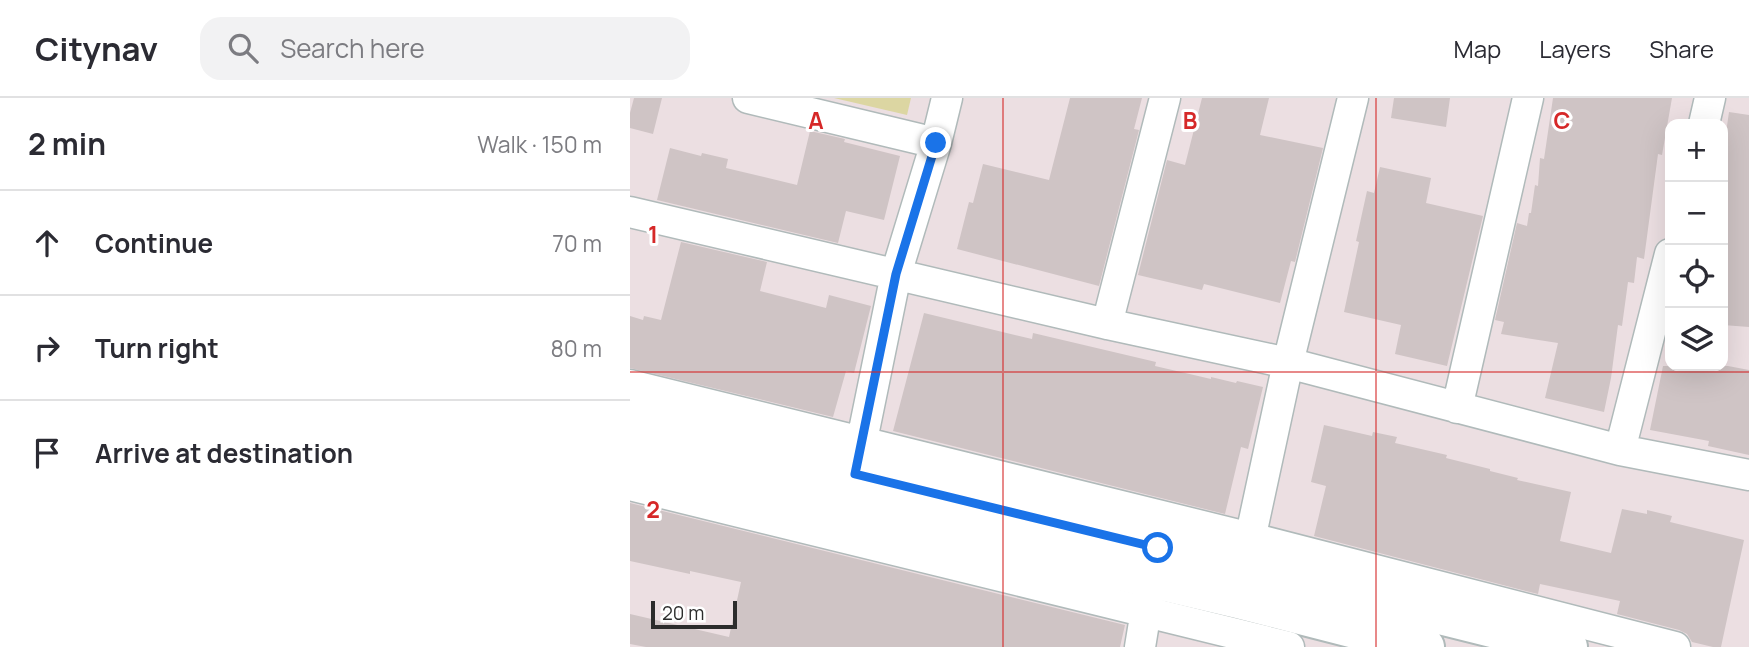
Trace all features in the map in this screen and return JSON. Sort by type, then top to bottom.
[{"type":"main road","points":[[630,419],[858,458],[1244,568],[1326,619],[1425,647]]},
{"type":"main road","points":[[630,456],[1148,595],[1244,568]]},
{"type":"main road","points":[[1326,619],[1568,647]]},
{"type":"street","points":[[748,98],[936,143]]},
{"type":"street","points":[[630,385],[858,458],[896,274],[947,98]]},
{"type":"street","points":[[1107,324],[1165,98]]},
{"type":"street","points":[[1353,98],[1288,363],[1244,568],[1675,647]]},
{"type":"street","points":[[1457,408],[1528,98]]},
{"type":"street","points":[[1705,119],[1710,98]]},
{"type":"street","points":[[630,212],[1107,324],[1288,363],[1620,450],[1749,475]]},
{"type":"street","points":[[1620,450],[1665,274]]},
{"type":"street","points":[[630,485],[1148,595],[1289,647]]},
{"type":"street","points":[[1140,647],[1148,595]]},
{"type":"shaded area","points":[[834,98],[911,98],[907,115]]},
{"type":"building","points":[[634,98],[662,98],[653,134],[630,128]]},
{"type":"building","points":[[1070,98],[1142,98],[1134,129],[1139,130],[1099,286],[957,249],[969,202],[973,203],[983,164],[1049,180]]},
{"type":"building","points":[[1202,98],[1269,98],[1260,135],[1323,148],[1295,262],[1291,261],[1280,303],[1204,284],[1202,290],[1138,275],[1167,160],[1185,165]]},
{"type":"building","points":[[1394,98],[1450,98],[1446,127],[1391,118]]},
{"type":"building","points":[[1553,98],[1672,98],[1668,119],[1665,119],[1662,155],[1658,154],[1644,259],[1637,257],[1634,283],[1628,282],[1604,412],[1545,398],[1558,343],[1501,334],[1504,322],[1495,320],[1517,223],[1527,226],[1535,185],[1538,186],[1540,158],[1544,159]]},
{"type":"building","points":[[1729,112],[1749,115],[1749,327],[1728,325]]},
{"type":"building","points":[[810,131],[900,156],[884,220],[846,211],[838,243],[657,200],[670,148],[728,159],[726,168],[797,185]]},
{"type":"building","points":[[1380,167],[1431,178],[1426,203],[1483,216],[1447,366],[1395,354],[1401,325],[1344,312],[1367,191],[1374,193]]},
{"type":"building","points":[[681,242],[767,262],[760,291],[826,308],[829,295],[871,306],[854,373],[846,371],[833,417],[630,368],[630,316],[643,320],[644,316],[661,320]]},
{"type":"building","points":[[924,313],[1032,339],[1033,333],[1156,362],[1155,366],[1263,387],[1248,449],[1241,447],[1225,514],[893,431]]},
{"type":"building","points":[[1663,366],[1665,371],[1728,371],[1728,366],[1749,370],[1749,455],[1708,446],[1709,441],[1650,430]]},
{"type":"building","points":[[1324,425],[1372,436],[1373,432],[1397,437],[1395,443],[1447,455],[1446,458],[1490,469],[1518,478],[1517,480],[1571,492],[1560,541],[1611,553],[1622,509],[1647,514],[1647,510],[1672,516],[1670,522],[1744,540],[1721,647],[1692,642],[1687,634],[1679,630],[1617,614],[1620,601],[1540,584],[1538,594],[1314,536],[1326,486],[1311,482]]},
{"type":"building","points":[[630,503],[1125,625],[1120,647],[646,647],[630,644],[630,614],[729,637],[741,582],[630,561]]},
{"type":"route","points":[[936,143],[896,274],[855,474],[1158,548]]}]
